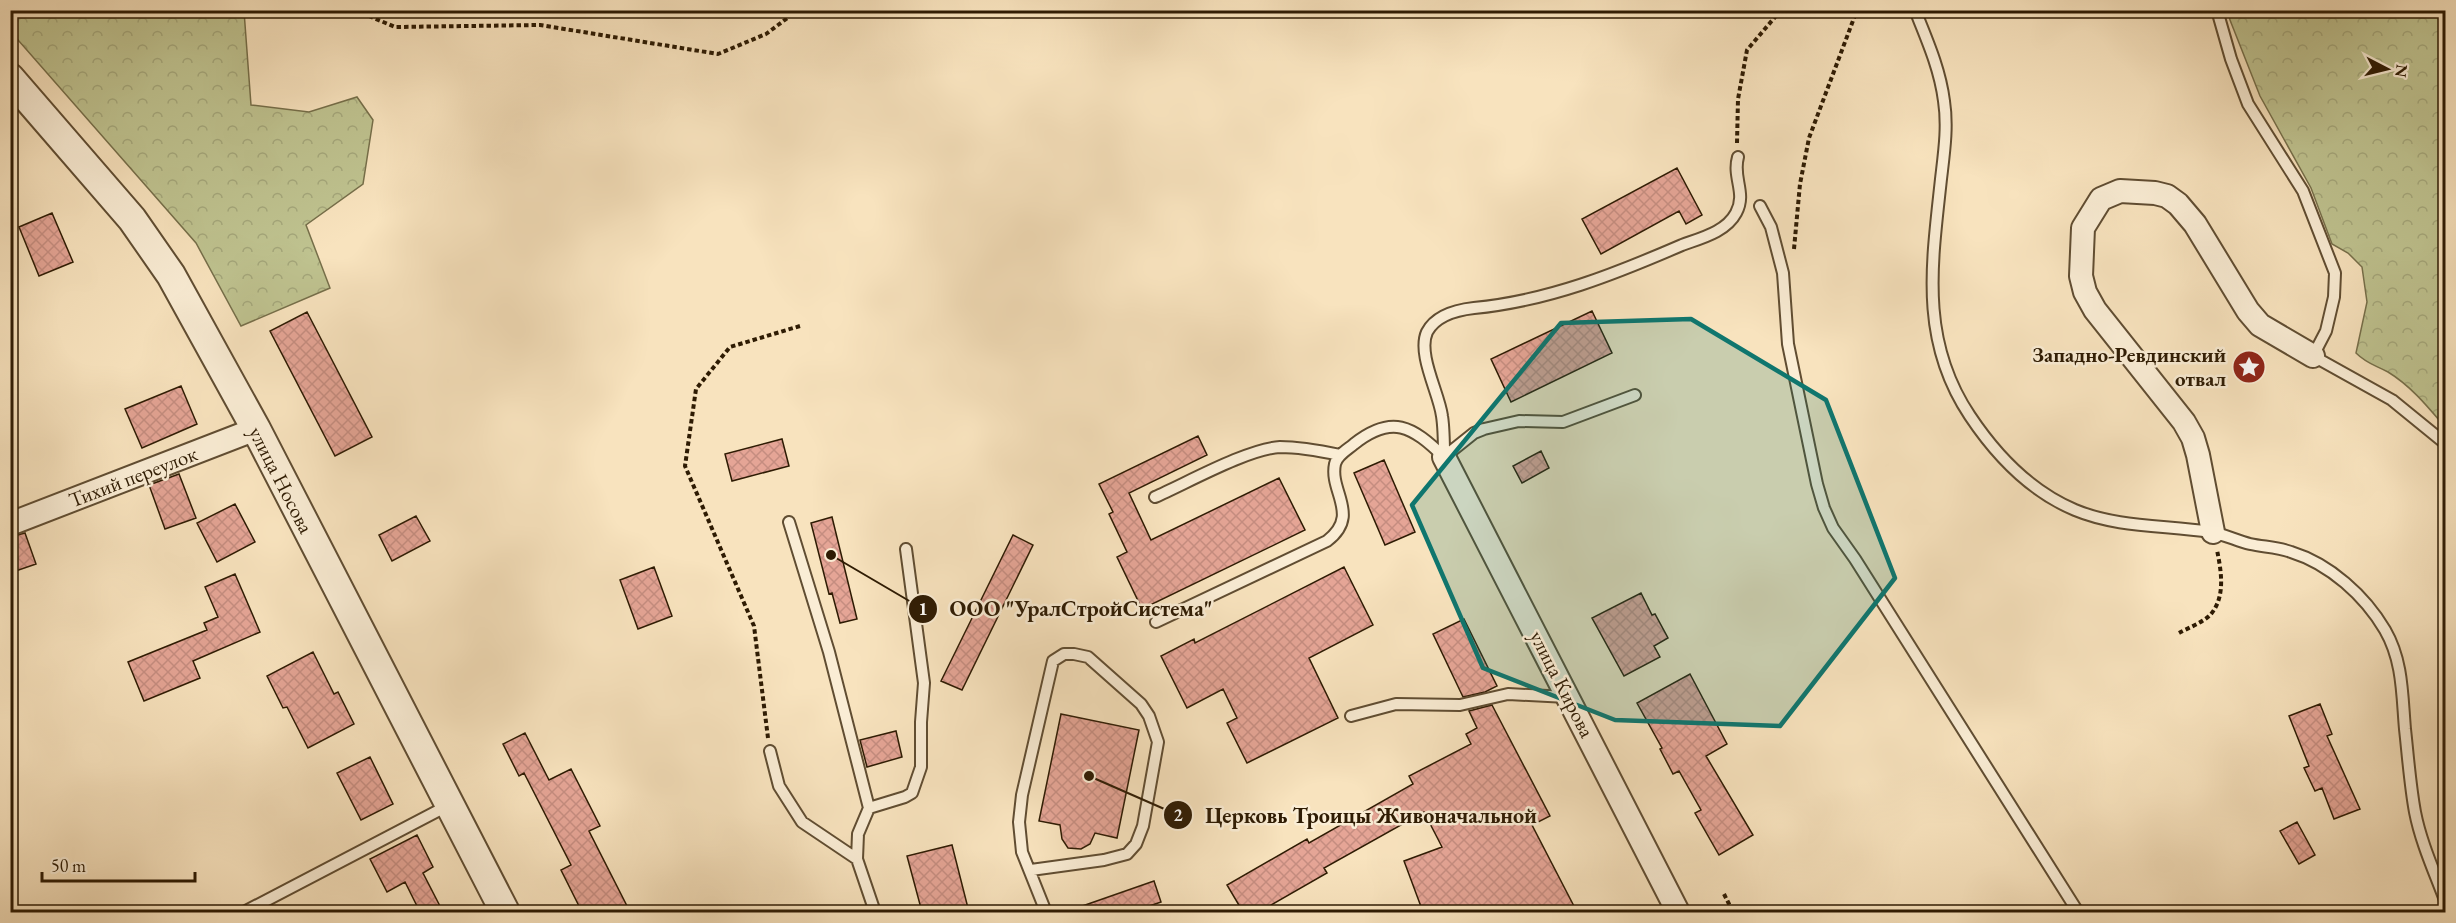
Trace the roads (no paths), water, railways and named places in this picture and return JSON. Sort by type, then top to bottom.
[{"type":"street","name":"улица Носова","points":[[10,78],[138,228],[171,275],[256,429],[505,912]]},
{"type":"street","points":[[2213,532],[2193,438],[2184,422],[2095,310],[2085,292],[2081,276],[2083,228],[2101,199],[2120,191],[2138,191],[2167,196],[2178,204],[2195,224],[2248,311],[2260,325],[2313,356]]},
{"type":"street","name":"Тихий переулок","points":[[10,524],[256,429]]},
{"type":"street","name":"улица Кирова","points":[[1444,457],[1678,912]]},
{"type":"lane","points":[[1915,10],[1937,69],[1944,102],[1945,136],[1932,268],[1932,306],[1937,338],[1947,371],[1967,412],[1993,449],[2016,473],[2046,494],[2076,510],[2150,527],[2213,532],[2248,544],[2291,552],[2328,568],[2366,602],[2386,631],[2398,658],[2415,814],[2445,903]]},
{"type":"lane","points":[[2217,10],[2231,59],[2248,104],[2302,191],[2335,273],[2334,297],[2326,331],[2313,356],[2392,400],[2445,444]]},
{"type":"lane","points":[[1444,457],[1442,415],[1425,355],[1425,339],[1428,330],[1437,319],[1463,309],[1529,300],[1567,290],[1632,267],[1724,227],[1736,214],[1742,198],[1735,168],[1738,157]]},
{"type":"lane","points":[[1760,206],[1771,227],[1784,273],[1788,344],[1798,400],[1824,508],[1833,528],[1855,559],[2078,912]]},
{"type":"lane","points":[[1444,457],[1474,433],[1484,429],[1520,421],[1563,422],[1635,395]]},
{"type":"lane","points":[[1156,622],[1327,541],[1335,534],[1341,523],[1343,511],[1334,472],[1336,461],[1340,455],[1376,429],[1391,426],[1411,429],[1444,457]]},
{"type":"lane","points":[[1155,498],[1250,454],[1269,449],[1279,447],[1314,449],[1340,455]]},
{"type":"lane","points":[[789,522],[829,652],[869,808],[858,834],[857,859],[875,912]]},
{"type":"lane","points":[[869,808],[912,793],[921,767],[924,683],[906,549]]},
{"type":"lane","points":[[1031,870],[1104,860],[1127,854],[1136,844],[1143,826],[1158,742],[1153,726],[1141,704],[1088,657],[1064,654],[1053,661],[1022,795],[1019,822],[1022,852],[1046,912]]},
{"type":"lane","points":[[1351,716],[1396,704],[1460,705],[1508,694],[1568,697]]},
{"type":"lane","points":[[770,751],[779,786],[802,822],[857,859]]},
{"type":"lane","points":[[244,912],[449,805]]},
{"type":"place","name":"Западно-Ревдинский отвал","points":[[2249,367]]},
{"type":"place","name":"ООО \"УралСтройСистема\"","points":[[831,555]]},
{"type":"place","name":"Церковь Троицы Живоначальной","points":[[1089,776]]}]
